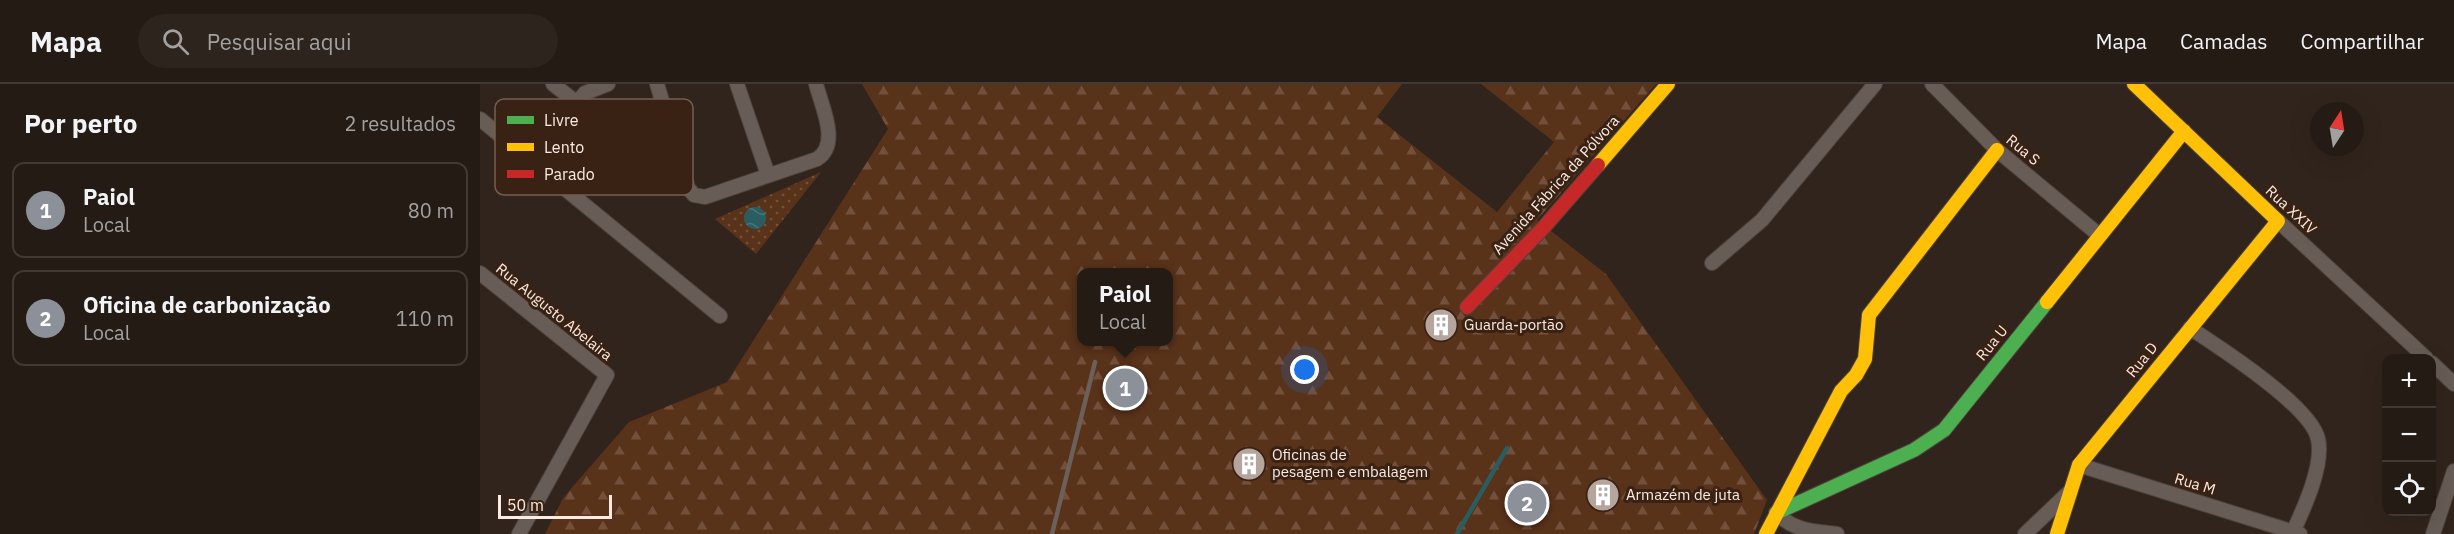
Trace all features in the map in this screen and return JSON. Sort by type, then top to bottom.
[{"type":"street","points":[[552,84],[572,99]]},
{"type":"street","points":[[580,99],[585,93],[608,84]]},
{"type":"street","points":[[657,84],[662,99]]},
{"type":"street","points":[[737,84],[768,175]]},
{"type":"street","points":[[693,193],[708,197],[817,159],[827,150],[829,132],[816,84]]},
{"type":"street","name":"Avenida Fábrica da Pólvora","points":[[1467,308],[1489,282],[1538,234],[1668,84]]},
{"type":"street","points":[[1712,263],[1762,220],[1875,84]]},
{"type":"street","name":"Rua S","points":[[1932,84],[1997,150],[2099,235]]},
{"type":"street","name":"Rua XXIV","points":[[2134,84],[2422,354]]},
{"type":"street","points":[[480,119],[495,131]]},
{"type":"street","name":"Rua U","points":[[1776,513],[1903,455],[1944,430],[2184,131]]},
{"type":"street","points":[[1766,534],[1841,391],[1856,375],[1865,359],[1869,315],[1997,150]]},
{"type":"street","points":[[573,195],[720,316]]},
{"type":"street","name":"Rua D","points":[[2057,534],[2068,493],[2079,465],[2278,221]]},
{"type":"street","name":"Rua Augusto Abelaira","points":[[480,273],[607,375],[519,534]]},
{"type":"street","points":[[2190,328],[2250,366],[2311,423],[2319,439],[2317,464],[2297,533]]},
{"type":"street","points":[[2436,367],[2454,384]]},
{"type":"street","name":"Rua M","points":[[2079,465],[2297,533]]},
{"type":"street","points":[[2433,534],[2454,471]]},
{"type":"street","points":[[2025,534],[2068,493]]},
{"type":"street","points":[[1776,513],[1788,524],[1803,530],[1837,534]]},
{"type":"green space","points":[[862,84],[1402,84],[1377,117],[1497,212],[1554,142],[1481,84],[1656,84],[1537,220],[1606,274],[1767,500],[1754,534],[545,534],[563,498],[629,422],[727,382],[888,129]]},
{"type":"green space","points":[[821,172],[756,254],[715,219]]},
{"type":"water","points":[[755,207],[763,210],[766,218],[763,226],[755,229],[747,226],[744,218],[747,210]]},
{"type":"waterway","points":[[1457,534],[1507,448]]},
{"type":"railway","points":[[1052,534],[1095,362]]},
{"type":"traffic: fast","points":[[1776,513],[1914,450],[1944,430],[2047,302]]},
{"type":"traffic: slow","points":[[1598,165],[1668,84]]},
{"type":"traffic: slow","points":[[2057,534],[2079,465],[2278,221],[2134,84]]},
{"type":"traffic: slow","points":[[2047,302],[2184,131]]},
{"type":"traffic: slow","points":[[1766,534],[1841,391],[1856,375],[1865,359],[1869,315],[1997,150]]},
{"type":"traffic: jam","points":[[1467,307],[1544,227],[1598,165]]},
{"type":"place","name":"Guarda-portão","points":[[1441,325]]},
{"type":"place","name":"Paiol","points":[[1125,388]]},
{"type":"place","name":"Oficinas de pesagem e embalagem","points":[[1249,464]]},
{"type":"place","name":"Armazém de juta","points":[[1603,495]]},
{"type":"place","name":"Oficina de carbonização","points":[[1527,503]]}]
